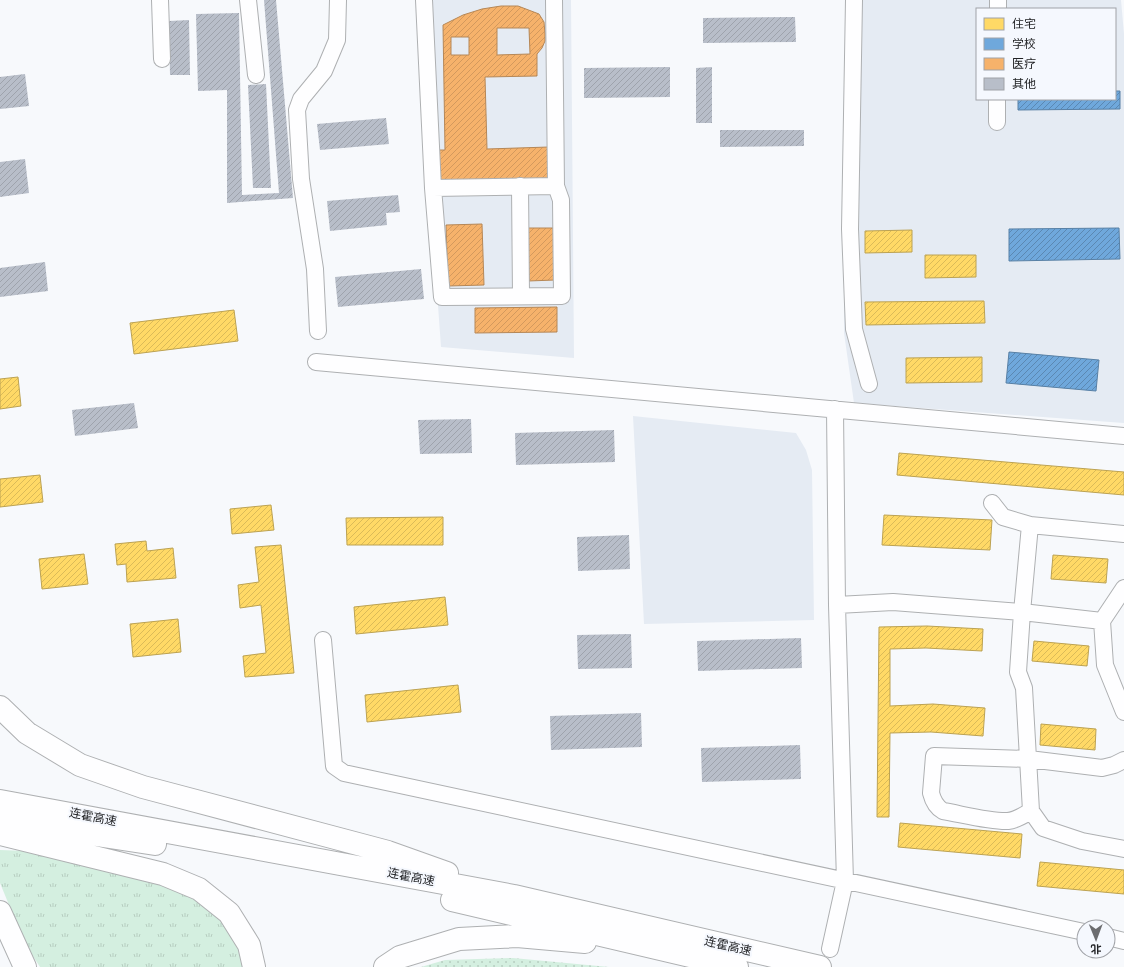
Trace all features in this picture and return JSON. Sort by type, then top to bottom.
[{"type":"highway","points":[[0,707],[27,733],[80,765],[143,787],[388,852],[514,896]]},
{"type":"highway","points":[[0,834],[12,817],[164,874],[199,889],[229,913],[249,945],[254,967]]},
{"type":"highway","name":"连霍高速","points":[[12,817],[514,896],[825,958]]},
{"type":"highway","name":"连霍高速","points":[[12,817],[466,902],[737,967]]},
{"type":"highway","points":[[0,912],[25,967]]},
{"type":"highway","points":[[384,967],[400,957],[459,939],[517,936],[662,949]]},
{"type":"highway","points":[[0,945],[12,967]]},
{"type":"street","points":[[160,0],[162,59]]},
{"type":"street","points":[[248,0],[256,76]]},
{"type":"street","points":[[318,330],[315,269],[301,179],[296,110],[301,99],[324,71],[337,40],[338,0]]},
{"type":"street","points":[[424,0],[433,188],[442,296],[562,296],[561,200],[556,186],[554,0]]},
{"type":"street","points":[[854,0],[850,229],[854,329],[869,384]]},
{"type":"street","points":[[997,100],[997,122]]},
{"type":"street","points":[[520,186],[521,296]]},
{"type":"street","points":[[433,188],[556,186]]},
{"type":"street","points":[[316,362],[1124,436]]},
{"type":"street","points":[[825,958],[845,881],[837,605],[835,410]]},
{"type":"street","points":[[992,503],[1004,517],[1030,525],[1124,534]]},
{"type":"street","points":[[1030,525],[1018,672],[1024,688],[1031,811],[1043,828],[1082,841],[1124,849]]},
{"type":"street","points":[[1124,588],[1102,621],[1105,665],[1124,712]]},
{"type":"street","points":[[837,605],[893,602],[1022,612],[1102,621]]},
{"type":"street","points":[[323,640],[334,766],[344,772],[1076,930]]},
{"type":"street","points":[[1031,811],[1021,817],[1009,821],[943,811],[935,804],[931,793],[934,756],[1029,759],[1102,768],[1114,765],[1124,760]]},
{"type":"shaded area","points":[[416,0],[571,0],[574,358],[441,347]]},
{"type":"shaded area","points":[[849,0],[1121,0],[1124,34],[1124,423],[854,403],[844,333],[844,151]]},
{"type":"shaded area","points":[[633,416],[796,433],[806,450],[812,470],[814,620],[644,624]]},
{"type":"green space","points":[[0,850],[26,851],[162,882],[201,898],[223,918],[238,944],[243,967],[40,967],[25,944],[0,883]]},
{"type":"green space","points":[[513,958],[609,967],[421,967],[445,960]]},
{"type":"building: 住宅","points":[[912,230],[912,252],[865,253],[865,231]]},
{"type":"building: 住宅","points":[[925,255],[976,255],[976,277],[925,278]]},
{"type":"building: 住宅","points":[[984,301],[985,323],[866,325],[865,302]]},
{"type":"building: 住宅","points":[[234,310],[238,341],[134,354],[130,323]]},
{"type":"building: 住宅","points":[[982,357],[982,382],[906,383],[906,358]]},
{"type":"building: 住宅","points":[[18,377],[21,406],[0,409],[0,379]]},
{"type":"building: 住宅","points":[[899,453],[1124,472],[1124,495],[897,475]]},
{"type":"building: 住宅","points":[[40,475],[43,502],[0,507],[0,479]]},
{"type":"building: 住宅","points":[[271,505],[274,530],[232,534],[230,509]]},
{"type":"building: 住宅","points":[[884,515],[992,520],[990,550],[882,545]]},
{"type":"building: 住宅","points":[[443,517],[443,545],[347,545],[346,518]]},
{"type":"building: 住宅","points":[[146,541],[147,551],[173,548],[176,578],[127,582],[126,564],[117,565],[115,544]]},
{"type":"building: 住宅","points":[[281,545],[294,673],[245,677],[243,656],[266,653],[261,605],[240,608],[238,585],[259,582],[255,547]]},
{"type":"building: 住宅","points":[[84,554],[88,584],[42,589],[39,559]]},
{"type":"building: 住宅","points":[[1053,555],[1108,559],[1106,583],[1051,579]]},
{"type":"building: 住宅","points":[[445,597],[448,625],[356,634],[354,607]]},
{"type":"building: 住宅","points":[[178,619],[181,652],[133,657],[130,624]]},
{"type":"building: 住宅","points":[[927,626],[983,629],[982,651],[926,648],[890,649],[890,706],[933,704],[985,708],[983,736],[931,732],[890,733],[889,817],[877,817],[879,627]]},
{"type":"building: 住宅","points":[[1034,641],[1089,646],[1087,666],[1032,661]]},
{"type":"building: 住宅","points":[[458,685],[461,712],[367,722],[365,695]]},
{"type":"building: 住宅","points":[[1041,724],[1096,729],[1095,750],[1040,745]]},
{"type":"building: 住宅","points":[[900,823],[1022,834],[1020,858],[898,847]]},
{"type":"building: 住宅","points":[[1040,862],[1124,870],[1124,894],[1037,886]]},
{"type":"building: 学校","points":[[1116,91],[1120,91],[1120,109],[1018,110],[1018,100],[1116,100]]},
{"type":"building: 学校","points":[[1119,228],[1120,259],[1009,261],[1009,229]]},
{"type":"building: 学校","points":[[1009,352],[1099,360],[1096,391],[1006,383]]},
{"type":"building: 医疗","points":[[501,6],[518,6],[539,14],[544,22],[545,41],[537,54],[537,76],[485,77],[487,149],[549,147],[550,181],[436,183],[435,150],[445,150],[443,25],[463,15],[482,9]],"holes":[[[497,28],[529,28],[530,54],[497,55]],[[451,37],[469,37],[469,55],[451,55]]]},
{"type":"building: 医疗","points":[[482,224],[484,285],[448,286],[446,225]]},
{"type":"building: 医疗","points":[[528,228],[555,228],[555,280],[528,281]]},
{"type":"building: 医疗","points":[[557,307],[557,332],[475,333],[475,308]]},
{"type":"building: 其他","points":[[264,0],[276,0],[293,198],[227,203],[227,90],[198,91],[196,14],[239,13],[242,195],[279,193]]},
{"type":"building: 其他","points":[[795,17],[796,42],[703,43],[703,18]]},
{"type":"building: 其他","points":[[189,20],[190,75],[170,75],[169,21]]},
{"type":"building: 其他","points":[[670,67],[670,97],[584,98],[584,68]]},
{"type":"building: 其他","points":[[712,67],[712,123],[696,123],[696,68]]},
{"type":"building: 其他","points":[[25,74],[29,106],[0,109],[0,77]]},
{"type":"building: 其他","points":[[266,84],[271,188],[253,188],[248,85]]},
{"type":"building: 其他","points":[[386,118],[389,144],[320,150],[317,124]]},
{"type":"building: 其他","points":[[720,130],[804,130],[804,146],[720,147]]},
{"type":"building: 其他","points":[[25,159],[29,193],[0,197],[0,162]]},
{"type":"building: 其他","points":[[398,195],[400,212],[386,213],[387,225],[330,231],[327,201]]},
{"type":"building: 其他","points":[[45,262],[48,291],[0,297],[0,268]]},
{"type":"building: 其他","points":[[421,269],[424,299],[338,307],[335,277]]},
{"type":"building: 其他","points":[[134,403],[138,428],[75,436],[72,410]]},
{"type":"building: 其他","points":[[471,419],[472,453],[420,454],[418,420]]},
{"type":"building: 其他","points":[[614,430],[615,462],[516,465],[515,433]]},
{"type":"building: 其他","points":[[629,535],[630,569],[578,571],[577,537]]},
{"type":"building: 其他","points":[[631,634],[632,668],[578,669],[577,635]]},
{"type":"building: 其他","points":[[801,638],[802,668],[698,671],[697,641]]},
{"type":"building: 其他","points":[[641,713],[642,747],[551,750],[550,716]]},
{"type":"building: 其他","points":[[800,745],[801,779],[702,782],[701,748]]}]
